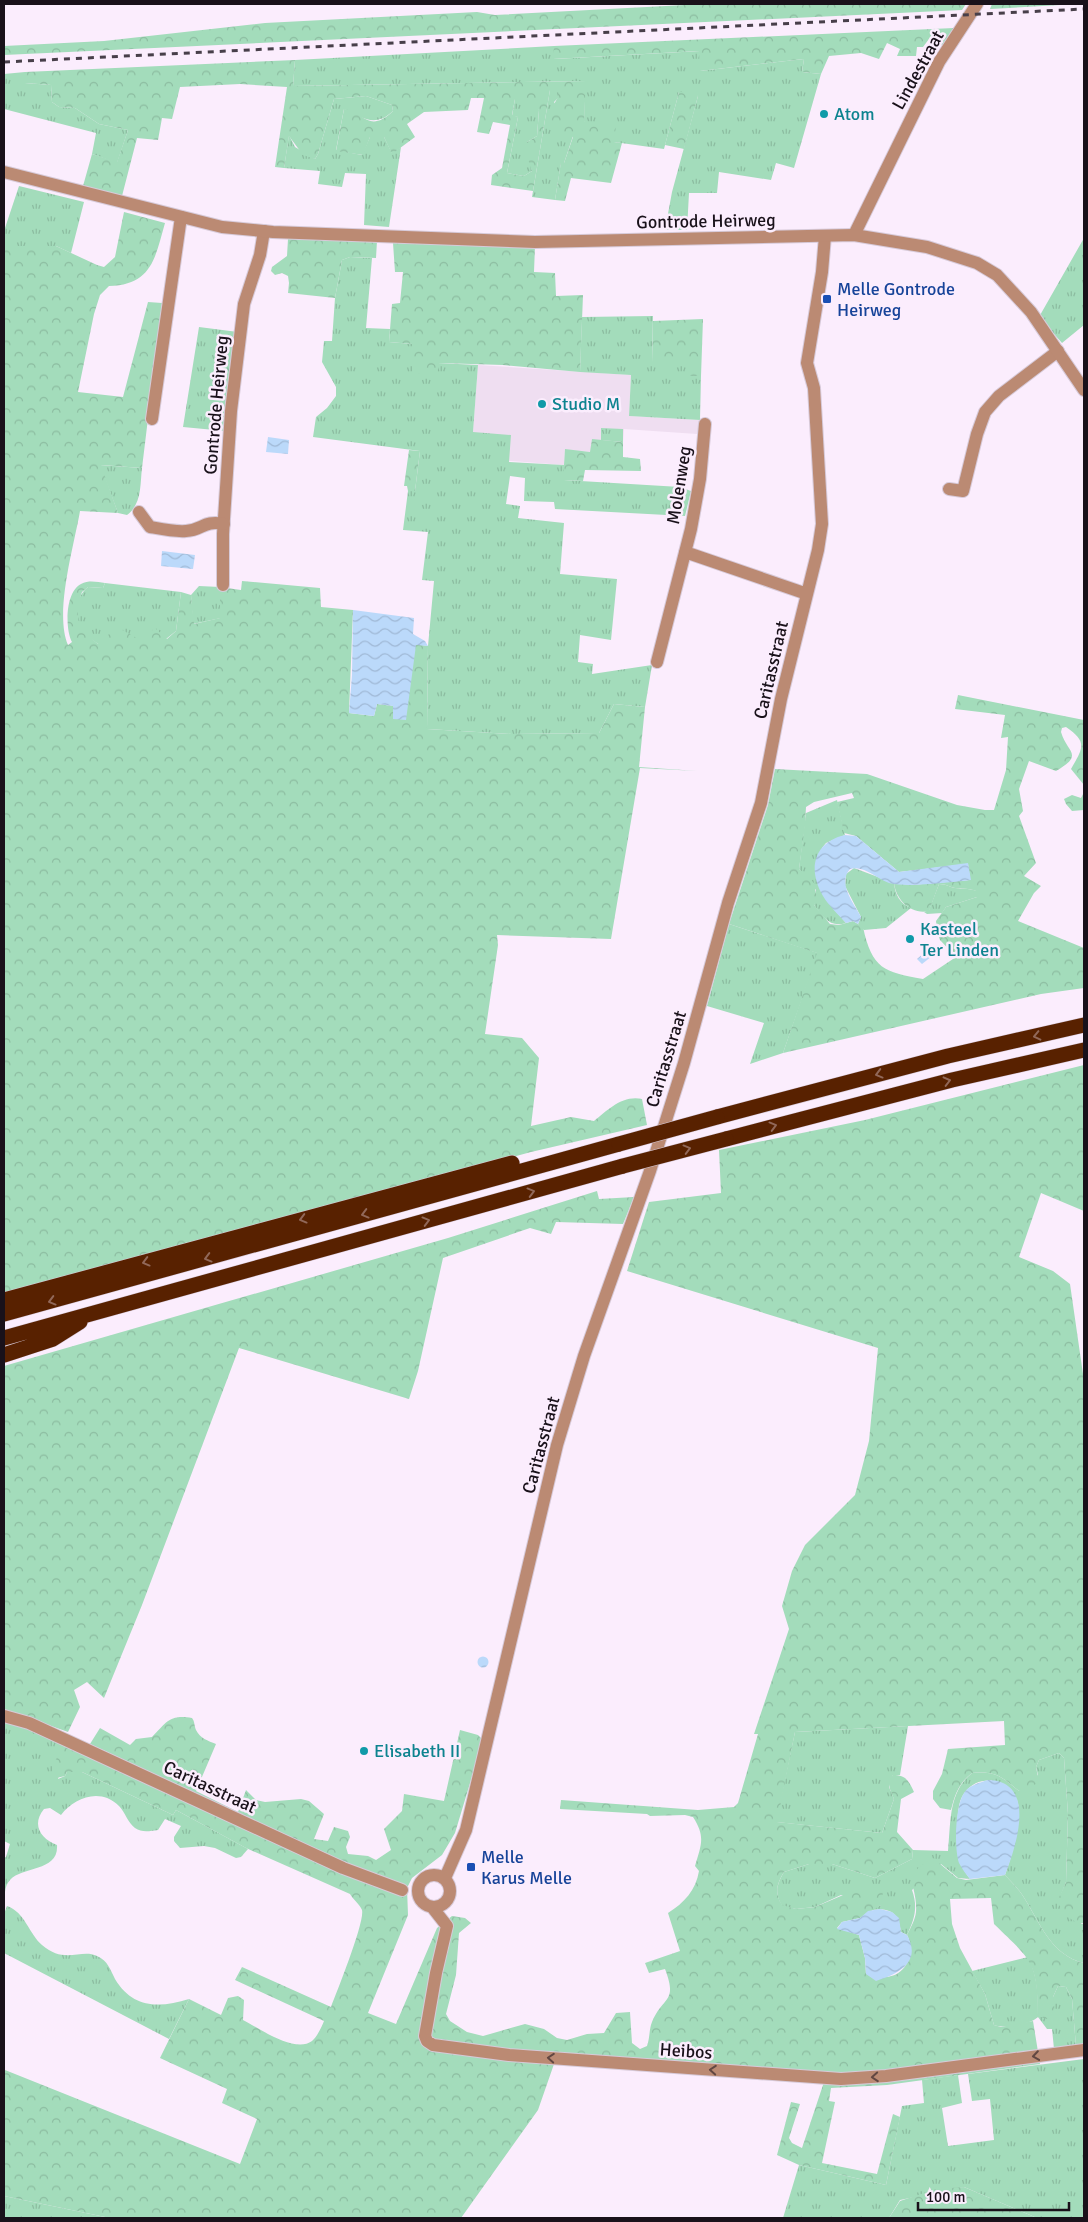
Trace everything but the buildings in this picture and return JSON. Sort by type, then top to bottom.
[{"type":"highway","points":[[4,1314],[717,1117],[948,1056],[1084,1025]]},
{"type":"highway","points":[[4,1338],[623,1166],[952,1080],[1084,1050]]},
{"type":"highway","points":[[4,1300],[536,1156],[597,1150]]},
{"type":"highway","points":[[4,1355],[52,1339],[92,1314]]},
{"type":"street","name":"Lindestraat","points":[[854,235],[939,62],[977,4]]},
{"type":"street","name":"Gontrode Heirweg","points":[[4,172],[222,227],[264,231],[535,242],[854,235],[928,247],[989,268],[1014,292],[1058,351],[1084,390]]},
{"type":"street","points":[[152,419],[181,217]]},
{"type":"street","name":"Gontrode Heirweg","points":[[223,584],[224,524],[231,411],[244,304],[260,255],[264,231]]},
{"type":"street","name":"Caritasstraat","points":[[445,1878],[466,1830],[557,1445],[584,1356],[650,1171],[689,1045],[728,903],[761,803],[781,699],[818,550],[822,524],[814,388],[808,363],[825,236]]},
{"type":"street","points":[[949,489],[963,491],[977,434],[985,412],[999,396],[1058,351]]},
{"type":"street","name":"Molenweg","points":[[657,662],[685,552],[700,480],[705,424]]},
{"type":"street","points":[[139,512],[150,527],[157,528],[186,531],[210,522],[224,524]]},
{"type":"street","name":"Molenweg","points":[[685,552],[807,594]]},
{"type":"street","name":"Caritasstraat","points":[[4,1716],[29,1723],[343,1868],[402,1890],[416,1890]]},
{"type":"street","points":[[432,1874],[445,1878],[450,1885],[451,1893],[447,1901],[441,1906],[432,1907],[425,1905],[416,1890],[421,1880],[432,1874]]},
{"type":"street","name":"Heibos","points":[[432,1907],[447,1926],[425,2036],[433,2045],[509,2055],[842,2079],[886,2076],[1084,2050]]},
{"type":"shaded area","points":[[478,365],[631,375],[629,416],[700,420],[697,434],[624,429],[623,442],[592,440],[591,452],[565,450],[564,465],[471,458]]},
{"type":"green space","points":[[704,4],[966,4],[962,10],[4,55],[4,46],[104,41],[265,23],[477,12],[495,15]]},
{"type":"green space","points":[[992,4],[1078,4],[990,9]]},
{"type":"green space","points":[[954,28],[943,46],[929,39],[923,47],[917,47],[916,56],[897,56],[900,49],[887,43],[879,59],[861,53],[829,56],[821,74],[802,72],[804,59],[700,71],[699,51],[553,59],[554,46]]},
{"type":"green space","points":[[554,46],[554,59],[700,51],[700,71],[804,59],[802,72],[821,74],[794,168],[776,163],[771,180],[719,172],[717,193],[689,193],[687,230],[665,230],[672,192],[698,96],[679,92],[664,149],[614,142],[584,121],[585,81],[293,86],[295,60]]},
{"type":"green space","points":[[295,60],[293,86],[586,81],[584,121],[616,125],[614,142],[622,143],[611,183],[571,178],[565,201],[555,200],[561,162],[564,163],[573,137],[552,126],[548,115],[558,97],[559,90],[550,90],[533,191],[491,185],[492,175],[502,168],[510,125],[493,122],[489,134],[477,132],[484,98],[471,98],[468,110],[424,112],[407,124],[415,137],[392,154],[384,137],[370,137],[363,155],[336,151],[344,109],[351,110],[372,121],[384,118],[393,111],[392,105],[366,96],[334,99],[315,159],[303,155],[289,136],[284,168],[275,167],[287,87],[240,84],[180,87],[172,119],[162,118],[158,140],[137,138],[122,196],[83,186],[92,154],[117,162],[128,130],[99,124],[75,108],[59,107],[52,102],[51,85],[25,83],[25,72]],"holes":[[[515,99],[526,99],[525,107],[539,110],[537,136],[527,142],[524,147],[532,171],[524,176],[507,173],[518,117],[512,115]]]},
{"type":"green space","points":[[25,72],[25,83],[51,85],[52,102],[59,107],[75,108],[99,124],[128,130],[117,163],[92,154],[96,133],[4,109],[4,74]]},
{"type":"green space","points":[[550,90],[559,90],[559,97],[554,102],[573,136],[564,163],[561,163],[555,200],[532,197]]},
{"type":"green space","points":[[695,91],[698,96],[684,149],[665,145],[679,92]]},
{"type":"green space","points":[[366,96],[392,105],[393,111],[380,119],[369,120],[344,109],[336,150],[362,155],[370,137],[384,137],[392,153],[401,147],[389,227],[364,225],[366,174],[345,173],[342,187],[318,184],[320,171],[284,168],[289,135],[295,147],[315,159],[334,99]]},
{"type":"green space","points":[[515,99],[526,99],[539,110],[537,136],[527,142],[532,171],[524,176],[507,173],[518,117],[512,116]]},
{"type":"green space","points":[[19,186],[84,202],[71,253],[56,246],[4,246],[4,231]]},
{"type":"green space","points":[[124,212],[165,223],[154,258],[143,275],[134,281],[109,286],[100,295],[94,314],[78,392],[123,397],[148,302],[162,303],[142,468],[101,465],[118,513],[80,511],[64,598],[64,631],[68,645],[72,642],[68,629],[69,602],[76,588],[87,582],[105,583],[103,588],[88,587],[82,592],[78,609],[81,627],[98,644],[117,627],[140,640],[155,628],[167,639],[176,631],[181,592],[191,595],[194,624],[220,618],[220,587],[241,590],[242,581],[320,588],[321,607],[353,610],[349,713],[374,716],[377,704],[394,706],[416,644],[428,646],[427,729],[512,734],[599,733],[614,704],[645,707],[639,767],[697,771],[640,768],[611,939],[497,935],[498,945],[485,1034],[522,1038],[539,1058],[531,1126],[571,1117],[594,1121],[616,1104],[635,1098],[642,1099],[647,1125],[531,1152],[4,1295],[4,246],[56,246],[104,267],[115,257]]},
{"type":"green space","points":[[1084,238],[1084,325],[1062,343],[1039,317]]},
{"type":"green space","points":[[288,239],[377,241],[376,258],[350,257],[342,260],[335,298],[288,293],[288,276],[282,273],[275,275],[271,271],[272,267],[287,256]]},
{"type":"green space","points":[[393,243],[535,246],[534,272],[555,273],[556,296],[583,295],[580,372],[503,365],[439,363],[437,375],[412,373],[412,344],[389,342],[392,304],[400,303],[403,272],[395,272]]},
{"type":"green space","points":[[350,257],[372,258],[366,328],[390,329],[389,342],[412,344],[412,373],[438,363],[478,365],[473,432],[511,435],[509,462],[564,465],[564,480],[680,487],[691,491],[685,516],[555,509],[554,502],[524,501],[525,478],[510,476],[506,504],[520,506],[518,518],[564,523],[560,574],[617,579],[611,640],[580,635],[578,662],[593,664],[592,674],[652,665],[645,707],[614,704],[599,733],[512,734],[427,729],[428,646],[434,581],[422,580],[428,532],[403,530],[408,491],[415,491],[420,451],[313,437],[316,417],[327,408],[336,396],[336,387],[322,362],[324,341],[332,341],[335,298],[342,260]]},
{"type":"green space","points":[[653,316],[652,362],[690,362],[689,376],[701,376],[700,420],[629,416],[631,375],[580,372],[582,317]]},
{"type":"green space","points":[[703,319],[701,376],[689,376],[689,362],[652,362],[653,321]]},
{"type":"green space","points":[[199,327],[238,332],[225,431],[183,427]]},
{"type":"green space","points":[[601,428],[623,429],[623,442],[601,440]]},
{"type":"green space","points":[[592,439],[623,442],[623,457],[640,459],[641,471],[585,470],[583,481],[563,480],[565,449],[590,452]]},
{"type":"green space","points":[[409,450],[420,451],[415,491],[408,491],[407,486],[404,486]]},
{"type":"green space","points":[[100,465],[142,468],[138,500],[132,511],[127,515],[118,513]]},
{"type":"green space","points":[[105,583],[181,592],[176,631],[166,639],[98,644],[82,631],[79,626],[77,608],[80,596],[88,587],[103,588]]},
{"type":"green space","points":[[199,586],[220,587],[221,618],[193,624],[191,595]]},
{"type":"green space","points":[[958,695],[1084,720],[1084,785],[1071,769],[1080,750],[1080,741],[1066,727],[1062,728],[1061,732],[1072,753],[1070,761],[1056,771],[1029,761],[1019,789],[1023,811],[1019,816],[1036,863],[1024,876],[1041,886],[1034,893],[1018,921],[1084,948],[1084,988],[1041,994],[783,1053],[817,953],[729,924],[768,805],[775,769],[867,774],[957,805],[994,810],[1006,770],[1008,737],[1001,738],[1005,715],[955,709]],"holes":[[[852,793],[854,798],[837,802],[844,833],[856,836],[899,872],[968,864],[970,880],[911,885],[894,883],[895,889],[905,905],[922,912],[929,911],[939,884],[976,891],[977,897],[946,907],[936,921],[940,940],[956,957],[923,979],[898,974],[882,966],[871,952],[863,927],[853,921],[839,925],[830,924],[814,905],[817,899],[814,883],[799,869],[806,807],[814,802]]]},
{"type":"green space","points":[[1084,792],[1084,810],[1072,811],[1064,799],[1072,795],[1081,798]]},
{"type":"green space","points":[[837,800],[845,835],[826,843],[822,848],[833,908],[846,923],[840,924],[831,923],[814,905],[816,890],[799,869],[806,813]]},
{"type":"green space","points":[[854,868],[894,883],[899,898],[911,908],[886,928],[864,930],[858,924],[861,917],[845,886],[846,874]]},
{"type":"green space","points":[[939,884],[977,891],[977,897],[946,907],[942,913],[927,914],[924,912],[929,910]]},
{"type":"green space","points":[[729,924],[818,953],[783,1053],[750,1064],[764,1023],[707,1006]]},
{"type":"green space","points":[[1084,1065],[1084,1211],[1041,1193],[1019,1257],[1053,1271],[1070,1284],[1084,1381],[1084,1923],[1075,1922],[1057,1902],[1066,1882],[1068,1814],[1064,1758],[1059,1753],[1039,1760],[1036,1767],[1039,1782],[1026,1790],[1019,1791],[1002,1778],[992,1774],[972,1773],[958,1789],[951,1810],[940,1808],[933,1799],[933,1791],[942,1774],[948,1749],[1005,1745],[1004,1721],[795,1732],[777,1822],[882,1833],[894,1799],[889,1784],[893,1775],[897,1775],[904,1777],[909,1782],[914,1792],[901,1799],[897,1832],[913,1850],[912,1859],[875,1878],[832,1864],[809,1864],[784,1872],[777,1892],[782,1905],[796,1909],[815,1907],[862,1887],[883,1892],[881,1905],[860,1918],[842,1922],[837,1928],[859,1935],[865,1958],[866,1974],[886,1977],[893,1976],[899,1972],[908,1962],[910,1941],[907,1935],[916,1912],[912,1882],[916,1870],[923,1864],[933,1858],[957,1878],[966,1880],[1005,1875],[1021,1893],[1054,1945],[1072,1959],[1084,1963],[1084,2045],[1076,2046],[1072,1999],[1066,1987],[1058,1986],[1053,1997],[1055,2012],[1047,2019],[1038,2016],[1034,1972],[1030,1963],[1017,1946],[994,1924],[991,1898],[950,1899],[952,1924],[960,1948],[985,1994],[994,2025],[1001,2027],[1033,2021],[1040,2064],[887,2085],[831,2088],[829,2101],[835,2102],[822,2163],[877,2174],[893,2114],[900,2117],[886,2185],[799,2165],[777,2155],[791,2102],[800,2104],[789,2138],[792,2143],[802,2148],[825,2079],[554,2064],[538,2110],[461,2218],[110,2218],[4,2196],[5,2070],[240,2164],[257,2119],[222,2103],[227,2089],[160,2058],[189,1999],[221,2015],[228,1998],[238,1996],[244,2000],[243,2020],[267,2034],[287,2042],[305,2044],[312,2041],[324,2021],[235,1980],[242,1967],[331,2007],[355,1942],[362,1917],[361,1908],[350,1894],[246,1848],[176,1810],[173,1815],[82,1772],[67,1772],[65,1776],[52,1779],[52,1769],[55,1760],[68,1745],[169,1781],[90,1744],[100,1728],[130,1745],[136,1739],[152,1737],[173,1719],[178,1717],[192,1718],[200,1735],[216,1744],[196,1791],[238,1812],[246,1790],[256,1800],[265,1802],[301,1799],[309,1801],[324,1814],[314,1839],[328,1841],[334,1827],[348,1831],[350,1837],[346,1847],[348,1854],[368,1856],[376,1860],[391,1850],[384,1829],[402,1811],[404,1794],[444,1801],[460,1730],[478,1735],[483,1740],[455,1833],[442,1855],[412,1878],[407,1888],[408,1915],[368,2013],[396,2024],[437,1928],[452,1916],[465,1918],[471,1923],[459,1933],[456,1975],[446,2014],[450,2021],[467,2032],[483,2036],[525,2024],[544,2029],[557,2038],[567,2040],[587,2034],[604,2033],[616,2013],[630,2012],[632,2043],[640,2049],[647,2046],[652,2022],[668,1999],[670,1988],[665,1969],[649,1973],[645,1963],[680,1951],[668,1913],[684,1900],[695,1884],[699,1871],[695,1866],[701,1841],[700,1830],[693,1817],[685,1815],[650,1816],[647,1814],[560,1809],[561,1800],[698,1810],[734,1807],[738,1803],[758,1734],[754,1734],[789,1629],[782,1606],[792,1571],[805,1545],[855,1495],[869,1441],[878,1348],[627,1271],[649,1202],[721,1193],[719,1150],[865,1120]]},
{"type":"green space","points":[[597,1191],[599,1199],[634,1197],[623,1224],[556,1222],[551,1234],[530,1228],[443,1258],[418,1371],[409,1399],[239,1348],[142,1605],[104,1698],[87,1682],[74,1690],[80,1707],[68,1732],[4,1709],[4,1366],[448,1238]]},
{"type":"green space","points":[[4,1721],[68,1745],[58,1779],[65,1776],[67,1772],[82,1772],[173,1815],[176,1810],[248,1849],[241,1857],[236,1858],[215,1848],[204,1846],[180,1848],[174,1841],[174,1837],[181,1826],[165,1819],[158,1830],[140,1831],[133,1826],[121,1808],[112,1800],[96,1796],[88,1797],[73,1804],[61,1815],[50,1808],[44,1809],[40,1815],[38,1826],[46,1839],[57,1845],[56,1854],[46,1864],[23,1872],[10,1880],[6,1888],[4,1903],[4,1858],[10,1844],[4,1841]]},
{"type":"green space","points":[[908,1726],[900,1775],[893,1775],[889,1787],[894,1799],[882,1833],[776,1822],[795,1732]]},
{"type":"green space","points":[[1059,1753],[1064,1758],[1068,1814],[1066,1882],[1058,1902],[1082,1924],[1084,1923],[1084,1963],[1072,1959],[1054,1945],[1021,1893],[1005,1875],[1015,1840],[1019,1811],[1015,1795],[1003,1784],[995,1781],[987,1780],[971,1786],[962,1796],[959,1805],[957,1843],[960,1861],[970,1879],[958,1878],[941,1864],[912,1890],[915,1912],[907,1935],[901,1932],[898,1919],[891,1912],[887,1910],[868,1911],[881,1905],[841,1895],[815,1907],[796,1909],[782,1906],[777,1889],[784,1872],[809,1864],[832,1864],[875,1878],[912,1859],[913,1850],[948,1851],[952,1809],[955,1799],[964,1781],[972,1773],[992,1774],[1019,1791],[1038,1775],[1036,1767],[1039,1760]]},
{"type":"green space","points":[[7,1906],[23,1918],[42,1945],[50,1951],[65,1955],[91,1954],[104,1960],[122,1989],[139,2001],[158,2005],[189,1999],[169,2039],[4,1953],[4,1914]]},
{"type":"green space","points":[[1028,1957],[1036,1979],[1038,2016],[1053,1997],[1058,1986],[1066,1987],[1072,1999],[1076,2046],[1054,2049],[1052,2029],[1047,2029],[1038,2017],[1017,2026],[1004,2027],[994,2025],[985,1994],[972,1971]]},
{"type":"green space","points":[[1084,2059],[1084,2218],[1037,2218],[964,2187],[900,2200],[889,2218],[783,2218],[799,2165],[886,2185],[902,2106],[924,2103],[922,2080],[958,2075],[962,2103],[942,2108],[948,2146],[994,2140],[990,2099],[972,2101],[968,2074]]},
{"type":"green space","points":[[964,2187],[1037,2218],[889,2218],[900,2201],[936,2189]]},
{"type":"green space","points":[[4,2196],[110,2218],[4,2218]]},
{"type":"water","points":[[268,437],[289,440],[288,454],[266,452]]},
{"type":"water","points":[[162,551],[195,555],[193,569],[161,566]]},
{"type":"water","points":[[353,610],[414,618],[413,634],[425,641],[428,646],[416,645],[406,720],[393,719],[393,706],[377,704],[374,716],[349,713],[352,675]]},
{"type":"water","points":[[845,835],[856,836],[899,872],[968,863],[971,880],[907,885],[889,883],[860,869],[850,869],[846,875],[846,887],[861,917],[858,924],[853,921],[846,923],[823,896],[815,876],[816,858],[820,850],[834,839]]},
{"type":"water","points":[[931,947],[936,953],[922,964],[917,959]]},
{"type":"water","points":[[483,1656],[489,1662],[483,1668],[477,1662]]},
{"type":"water","points":[[988,1780],[1004,1783],[1013,1791],[1018,1803],[1018,1833],[1005,1875],[970,1879],[957,1857],[957,1817],[961,1799],[966,1790]]},
{"type":"water","points":[[880,1909],[892,1912],[899,1918],[901,1932],[907,1935],[912,1953],[910,1960],[900,1970],[893,1975],[876,1981],[866,1974],[865,1958],[859,1935],[837,1929],[842,1922],[860,1918],[868,1911]]},
{"type":"railway","points":[[4,62],[1084,9]]},
{"type":"place","name":"Atom","points":[[824,114]]},
{"type":"place","name":"Melle Gontrode Heirweg","points":[[827,299]]},
{"type":"place","name":"Studio M","points":[[542,404]]},
{"type":"place","name":"Kasteel Ter Linden","points":[[910,939]]},
{"type":"place","name":"Elisabeth II","points":[[364,1751]]},
{"type":"place","name":"Melle Karus Melle","points":[[471,1867]]}]
